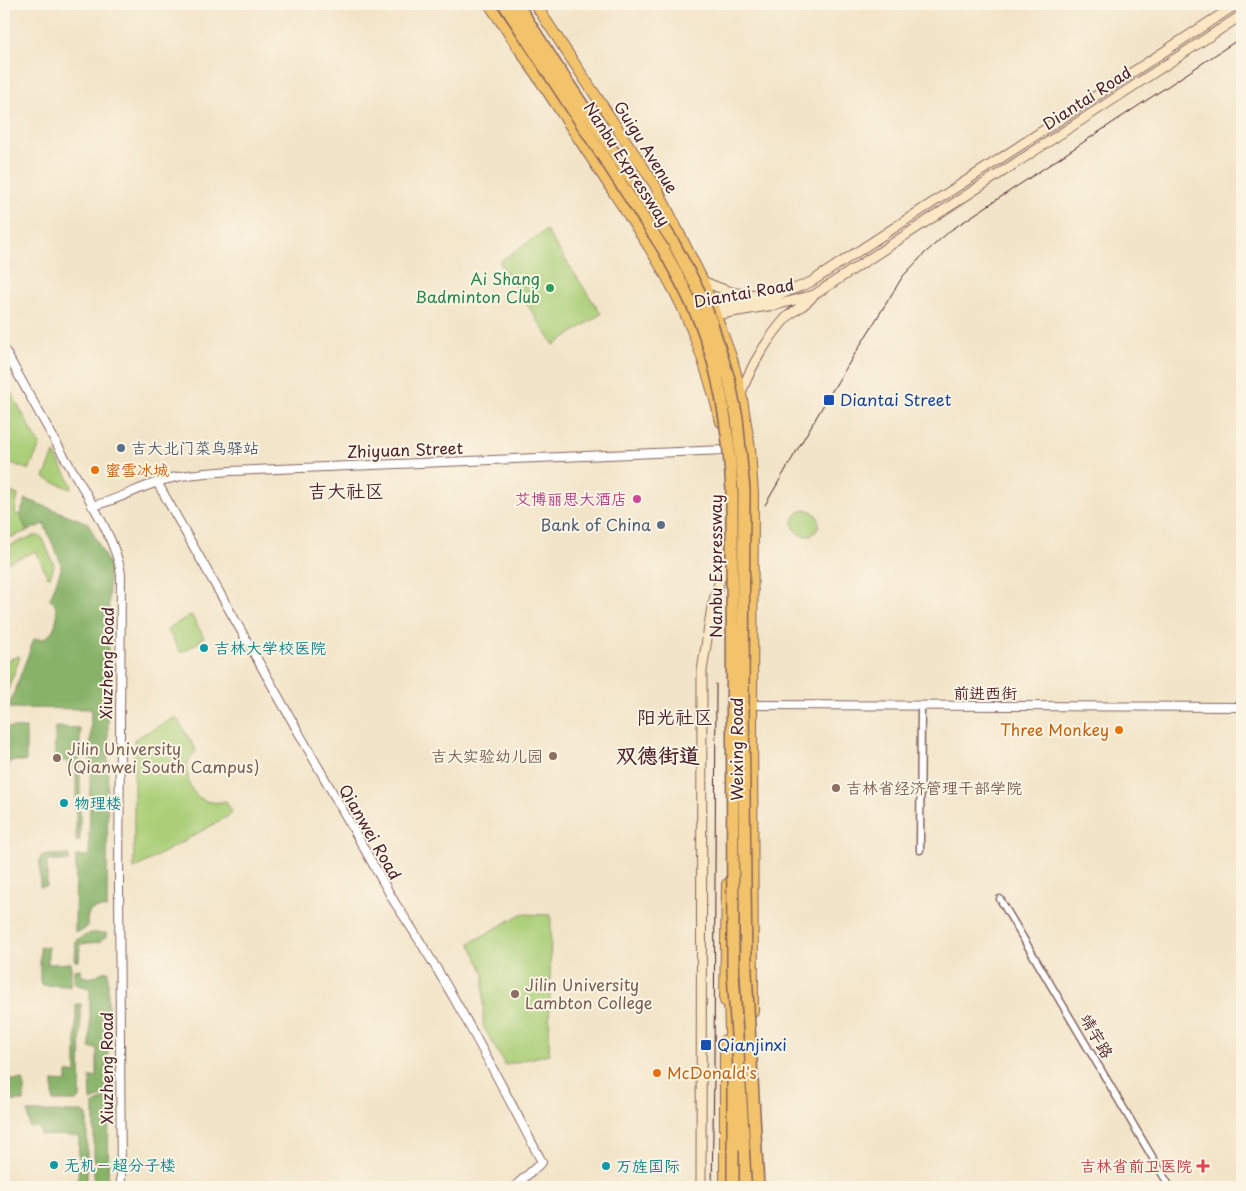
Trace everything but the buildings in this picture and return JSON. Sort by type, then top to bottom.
[{"type":"highway","name":"Nanbu Expressway","points":[[504,4],[549,64],[672,240],[700,293],[729,379],[737,418],[744,490],[746,972],[758,1187]]},
{"type":"highway","name":"Nanbu Expressway","points":[[517,4],[549,64],[676,271],[702,327],[714,368],[723,410],[729,446],[732,490],[733,972],[746,1187]]},
{"type":"highway","points":[[733,972],[733,1187]]},
{"type":"highway","points":[[756,1144],[763,1187]]},
{"type":"main road","points":[[489,4],[649,247],[687,318]]},
{"type":"main road","name":"Guigu Avenue","points":[[536,4],[655,185],[703,281],[715,311]]},
{"type":"main road","name":"Diantai Road","points":[[687,318],[774,297],[794,290],[819,277],[1237,4]]},
{"type":"main road","name":"Diantai Road","points":[[715,311],[780,304],[814,295],[1242,14]]},
{"type":"main road","points":[[703,281],[736,294],[754,295],[794,290]]},
{"type":"main road","points":[[741,393],[754,361],[786,318],[808,302],[814,295]]},
{"type":"main road","name":"Weixing Road","points":[[715,311],[732,359],[741,393],[750,449],[753,494],[753,1043],[763,1187]]},
{"type":"main road","name":"Weixing Road","points":[[687,318],[714,395],[721,422],[725,450],[728,552],[727,884],[730,1031],[740,1187]]},
{"type":"main road","name":"Weixing Road","points":[[702,1187],[702,670],[712,607],[728,552]]},
{"type":"main road","points":[[724,1187],[727,884]]},
{"type":"street","name":"Xiuzheng Road","points":[[4,349],[92,506],[120,562],[119,884],[121,1187]]},
{"type":"street","name":"Zhiyuan Street","points":[[92,506],[109,502],[157,482],[185,474],[725,450]]},
{"type":"street","name":"Qianwei Road","points":[[157,482],[386,888],[418,938],[484,1053],[542,1162],[514,1187]]},
{"type":"street","name":"前进西街","points":[[728,705],[1242,707]]},
{"type":"street","points":[[920,850],[921,707]]},
{"type":"street","name":"靖宇路","points":[[1000,899],[1170,1187]]},
{"type":"green space","name":"Ai Shang Badminton Club","points":[[546,230],[601,314],[554,345],[499,262]]},
{"type":"green space","points":[[4,380],[40,445],[29,470],[4,460]]},
{"type":"green space","points":[[54,453],[72,485],[71,489],[44,478]]},
{"type":"green space","points":[[4,490],[18,495],[16,515],[20,514],[27,531],[4,540]]},
{"type":"green space","points":[[26,499],[88,523],[109,565],[107,908],[93,909],[88,916],[87,927],[84,930],[75,932],[76,856],[89,856],[91,709],[10,708],[9,706],[34,639],[43,639],[48,636],[55,626],[56,608],[50,599],[61,569],[61,563],[44,524],[27,531],[20,514]]},
{"type":"green space","points":[[806,510],[815,514],[819,523],[815,532],[806,536],[797,532],[793,523],[797,514]]},
{"type":"green space","points":[[33,536],[43,539],[54,565],[50,577],[47,576],[36,551],[4,564],[4,548]]},
{"type":"green space","points":[[191,615],[204,637],[200,639],[201,641],[181,653],[167,629]]},
{"type":"green space","points":[[18,656],[20,657],[4,700],[4,662]]},
{"type":"green space","points":[[176,717],[196,750],[187,766],[189,783],[192,789],[200,798],[206,801],[226,801],[232,814],[134,869],[134,739]]},
{"type":"green space","points":[[4,727],[26,728],[26,761],[9,761],[8,768],[4,768]]},
{"type":"green space","points":[[55,727],[80,728],[80,841],[76,842],[76,769],[68,768],[68,761],[55,761]]},
{"type":"green space","points":[[43,855],[69,855],[69,861],[47,861],[47,886],[40,887],[40,858]]},
{"type":"green space","points":[[521,914],[551,915],[549,1054],[505,1065],[483,1026],[484,973],[470,943]]},
{"type":"green space","points":[[91,933],[107,933],[107,936],[99,942],[80,944],[79,961],[75,961],[76,940]]},
{"type":"green space","points":[[40,947],[48,947],[48,964],[71,963],[71,986],[42,985],[40,983]]},
{"type":"green space","points":[[80,969],[82,976],[87,977],[94,977],[101,972],[108,971],[108,1090],[101,1097],[91,1101],[90,1077],[97,1077],[97,1048],[90,1048],[90,988],[77,985],[74,982],[74,970]]},
{"type":"green space","points":[[76,1004],[81,1004],[80,1098],[77,1101],[53,1101],[53,1081],[67,1082],[67,1073],[76,1073]]},
{"type":"green space","points":[[4,1072],[10,1072],[10,1080],[23,1080],[24,1101],[4,1101]]},
{"type":"green space","points":[[109,1094],[108,1187],[94,1187],[94,1107],[92,1105]]},
{"type":"green space","points":[[28,1112],[82,1112],[87,1115],[87,1187],[78,1187],[79,1136],[40,1135],[39,1127],[29,1127]]},
{"type":"tram line","points":[[765,505],[827,399],[903,276],[925,253],[951,230],[1242,37]]},
{"type":"tram line","points":[[712,1187],[716,684]]},
{"type":"place","name":"Ai Shang Badminton Club","points":[[550,288]]},
{"type":"place","name":"Diantai Street","points":[[829,400]]},
{"type":"place","name":"吉大北门菜鸟驿站","points":[[121,448]]},
{"type":"place","name":"蜜雪冰城","points":[[95,470]]},
{"type":"place","name":"艾博丽思大酒店","points":[[637,499]]},
{"type":"place","name":"Bank of China","points":[[661,525]]},
{"type":"place","name":"吉林大学校医院","points":[[204,648]]},
{"type":"place","name":"Three Monkey","points":[[1119,730]]},
{"type":"place","name":"吉大实验幼儿园","points":[[553,756]]},
{"type":"place","name":"Jilin University (Qianwei South Campus)","points":[[57,758]]},
{"type":"place","name":"吉林省经济管理干部学院","points":[[836,788]]},
{"type":"place","name":"物理楼","points":[[64,803]]},
{"type":"place","name":"Jilin University Lambton College","points":[[515,994]]},
{"type":"place","name":"Qianjinxi","points":[[706,1045]]},
{"type":"place","name":"McDonald's","points":[[657,1073]]},
{"type":"place","name":"无机－超分子楼","points":[[54,1165]]},
{"type":"place","name":"万旌国际","points":[[606,1166]]},
{"type":"place","name":"吉林省前卫医院","points":[[1203,1166]]},
{"type":"district","name":"吉大社区","points":[[346,491]]},
{"type":"district","name":"阳光社区","points":[[675,717]]},
{"type":"district","name":"双德街道","points":[[658,756]]}]
